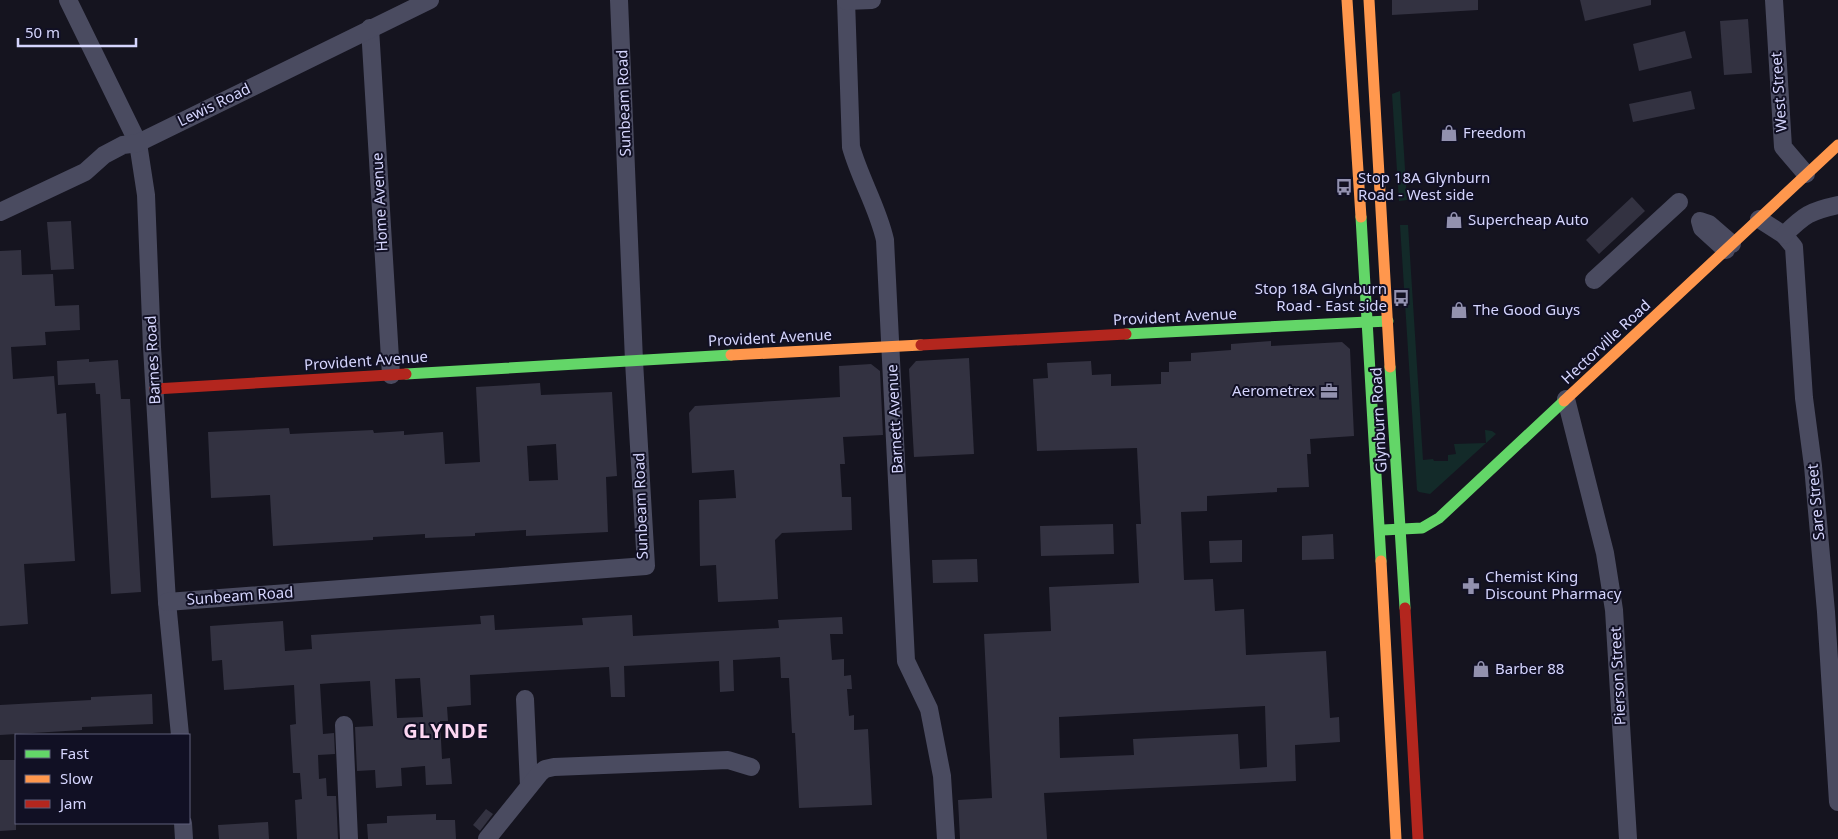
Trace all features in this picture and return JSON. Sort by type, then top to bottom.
[{"type":"street","name":"Barnes Road","points":[[68,0],[138,143],[146,195],[167,602],[180,734]]},
{"type":"street","name":"Lewis Road","points":[[0,212],[85,172],[104,154],[123,145],[138,143],[430,0]]},
{"type":"street","name":"Sunbeam Road","points":[[167,602],[646,566],[634,361],[619,0]]},
{"type":"street","points":[[846,1],[872,0]]},
{"type":"street","name":"Glynburn Road","points":[[1347,0],[1368,322],[1380,530],[1390,767],[1396,839]]},
{"type":"street","name":"Glynburn Road","points":[[1368,0],[1418,839]]},
{"type":"street","name":"West Street","points":[[1774,0],[1783,148],[1806,174]]},
{"type":"street","name":"Barnett Avenue","points":[[846,1],[850,147],[856,166],[882,224],[885,240],[906,661],[929,709],[942,776],[946,839]]},
{"type":"street","name":"Home Avenue","points":[[370,28],[391,375]]},
{"type":"street","name":"Hectorville Road","points":[[1380,530],[1422,528],[1439,518],[1838,145]]},
{"type":"street","points":[[1594,280],[1679,202]]},
{"type":"street","points":[[1759,219],[1784,235],[1806,214],[1838,205]]},
{"type":"street","name":"Sare Street","points":[[1784,235],[1794,247],[1804,398],[1832,612],[1838,802]]},
{"type":"street","name":"Provident Avenue","points":[[155,390],[891,346],[1388,321]]},
{"type":"street","name":"Pierson Street","points":[[1566,399],[1610,579],[1614,610],[1628,839]]},
{"type":"street","points":[[525,699],[529,786]]},
{"type":"street","points":[[344,725],[349,839]]},
{"type":"street","points":[[487,839],[542,771],[554,767],[728,760],[751,767]]},
{"type":"street","points":[[183,824],[184,839]]},
{"type":"green space","points":[[1400,91],[1407,200],[1399,201],[1392,94]]},
{"type":"green space","points":[[1400,225],[1408,225],[1423,460],[1448,461],[1448,455],[1456,454],[1454,444],[1486,443],[1485,430],[1496,434],[1430,494],[1417,490]]},
{"type":"building","points":[[1392,0],[1478,0],[1478,10],[1392,15]]},
{"type":"building","points":[[1580,0],[1651,0],[1651,5],[1585,21]]},
{"type":"building","points":[[1748,19],[1752,73],[1724,75],[1720,21]]},
{"type":"building","points":[[1685,31],[1692,58],[1639,71],[1633,44]]},
{"type":"building","points":[[1691,91],[1695,109],[1633,122],[1629,104]]},
{"type":"building","points":[[1632,197],[1645,211],[1599,254],[1586,240]]},
{"type":"building","points":[[71,221],[74,269],[51,270],[47,222]]},
{"type":"building","points":[[21,250],[22,275],[53,274],[55,306],[79,305],[80,330],[45,332],[46,345],[11,347],[13,379],[54,376],[57,414],[66,413],[75,561],[24,564],[28,624],[0,626],[0,251]]},
{"type":"building","points":[[1271,341],[1271,346],[1342,342],[1350,349],[1354,436],[1310,439],[1311,454],[1307,454],[1309,487],[1277,488],[1277,492],[1207,496],[1207,511],[1181,512],[1184,580],[1213,579],[1215,611],[1244,609],[1246,655],[1326,651],[1330,718],[1339,717],[1340,742],[1295,745],[1296,781],[1044,793],[1047,839],[960,839],[958,800],[992,798],[984,634],[1051,631],[1049,587],[1139,583],[1136,524],[1141,524],[1137,448],[1037,451],[1033,379],[1048,378],[1047,363],[1091,361],[1092,375],[1111,374],[1111,386],[1161,384],[1161,372],[1169,372],[1169,362],[1191,361],[1191,353],[1231,350],[1231,344]],"holes":[[[1265,706],[1267,767],[1240,769],[1238,734],[1133,739],[1134,755],[1060,758],[1059,717]]]},
{"type":"building","points":[[969,358],[974,454],[914,457],[909,369],[916,361]]},
{"type":"building","points":[[89,359],[89,362],[118,360],[121,399],[130,399],[141,592],[111,594],[100,394],[96,394],[95,383],[58,385],[57,361]]},
{"type":"building","points":[[871,364],[880,371],[883,435],[843,437],[845,464],[840,464],[842,497],[851,497],[852,530],[782,533],[775,540],[778,599],[718,602],[716,565],[700,566],[699,500],[736,498],[734,470],[692,473],[689,413],[695,406],[840,397],[839,366]]},
{"type":"building","points":[[540,383],[541,395],[612,392],[617,476],[606,477],[608,532],[526,536],[526,530],[475,533],[475,536],[425,538],[425,534],[373,537],[373,540],[273,546],[270,495],[211,498],[208,432],[289,428],[290,434],[373,430],[374,433],[404,431],[404,435],[443,432],[445,464],[480,462],[476,387]],"holes":[[[556,444],[558,480],[529,481],[527,446]]]},
{"type":"building","points":[[1113,524],[1114,554],[1041,556],[1040,526]]},
{"type":"building","points":[[1333,534],[1334,559],[1302,560],[1302,536]]},
{"type":"building","points":[[1242,540],[1242,562],[1210,563],[1209,541]]},
{"type":"building","points":[[977,559],[978,582],[933,583],[932,560]]},
{"type":"building","points":[[494,615],[495,630],[583,625],[582,618],[632,615],[633,636],[779,628],[778,620],[842,617],[843,634],[830,634],[832,660],[844,659],[844,676],[851,675],[852,689],[847,689],[849,716],[854,715],[854,730],[868,729],[872,805],[799,808],[795,733],[792,733],[789,678],[781,678],[780,657],[733,660],[734,691],[720,692],[719,661],[624,666],[625,697],[611,697],[609,667],[470,675],[471,705],[447,707],[448,721],[440,721],[442,759],[450,758],[452,784],[426,785],[425,766],[401,768],[402,786],[376,788],[375,770],[357,771],[355,727],[373,726],[370,681],[333,683],[320,684],[323,734],[334,733],[335,754],[318,755],[319,779],[326,778],[327,796],[336,796],[338,839],[297,839],[295,800],[302,799],[300,773],[293,773],[290,725],[296,724],[294,685],[224,690],[222,660],[212,661],[210,626],[283,621],[285,651],[312,649],[311,635],[481,624],[480,616]],"holes":[[[420,678],[423,717],[397,718],[395,679]]]},
{"type":"building","points":[[152,694],[153,724],[82,727],[82,730],[0,735],[0,705],[91,700],[91,697]]},
{"type":"building","points":[[0,760],[15,760],[16,830],[0,831]]},
{"type":"building","points":[[486,809],[493,814],[480,831],[473,825]]},
{"type":"building","points":[[436,814],[436,820],[455,820],[456,839],[368,839],[367,824],[387,823],[387,816]]},
{"type":"building","points":[[268,822],[269,839],[219,839],[218,825]]},
{"type":"traffic: fast","points":[[1361,217],[1381,561]]},
{"type":"traffic: fast","points":[[1126,334],[1388,321]]},
{"type":"traffic: fast","points":[[406,374],[731,355]]},
{"type":"traffic: fast","points":[[1390,367],[1405,608]]},
{"type":"traffic: fast","points":[[1383,530],[1422,528],[1439,518],[1564,401]]},
{"type":"traffic: slow","points":[[1347,0],[1361,217]]},
{"type":"traffic: slow","points":[[1369,0],[1390,367]]},
{"type":"traffic: slow","points":[[1564,401],[1838,145]]},
{"type":"traffic: slow","points":[[731,355],[921,345]]},
{"type":"traffic: slow","points":[[1381,561],[1396,839]]},
{"type":"traffic: jam","points":[[921,345],[1126,334]]},
{"type":"traffic: jam","points":[[155,389],[406,374]]},
{"type":"traffic: jam","points":[[1405,608],[1418,839]]},
{"type":"place","name":"Freedom","points":[[1449,133]]},
{"type":"place","name":"Stop 18A Glynburn Road - West side","points":[[1344,187]]},
{"type":"place","name":"Supercheap Auto","points":[[1454,220]]},
{"type":"place","name":"Stop 18A Glynburn Road - East side","points":[[1401,298]]},
{"type":"place","name":"The Good Guys","points":[[1459,310]]},
{"type":"place","name":"Aerometrex","points":[[1329,391]]},
{"type":"place","name":"Chemist King Discount Pharmacy","points":[[1471,586]]},
{"type":"place","name":"Barber 88","points":[[1481,669]]},
{"type":"district","name":"GLYNDE","points":[[446,731]]}]
